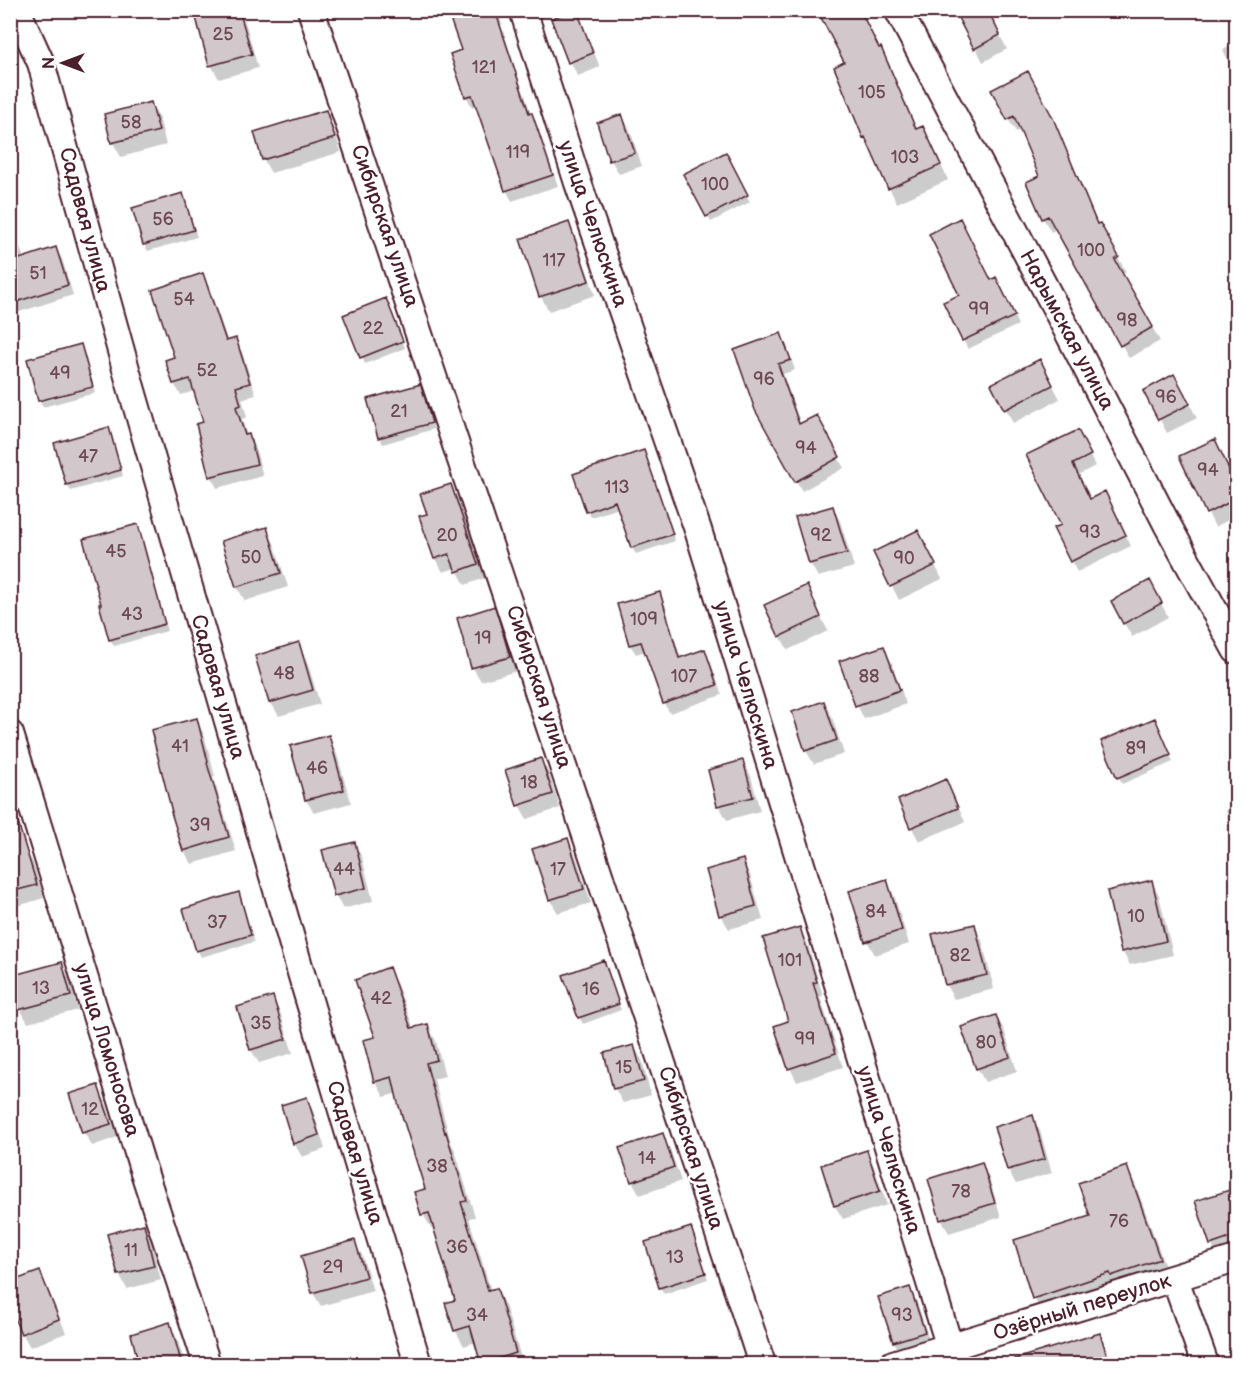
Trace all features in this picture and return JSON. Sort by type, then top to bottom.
[{"type":"street","name":"Садовая улица","points":[[17,10],[41,63],[131,387],[306,990],[418,1365]]},
{"type":"street","name":"Сибирская улица","points":[[312,10],[632,964],[762,1365]]},
{"type":"street","name":"улица Челюскина","points":[[523,10],[578,183],[698,530],[952,1356]]},
{"type":"street","name":"Нарымская улица","points":[[898,10],[1168,526],[1236,650]]},
{"type":"street","name":"улица Ломоносова","points":[[10,734],[142,1166],[207,1365]]},
{"type":"street","name":"Озёрный переулок","points":[[893,1365],[952,1356],[1236,1259]]},
{"type":"street","points":[[1175,1279],[1205,1365]]},
{"type":"building","points":[[209,10],[239,10],[252,54],[209,66],[195,14]]},
{"type":"building","points":[[447,10],[495,10],[529,113],[532,113],[553,175],[505,191],[472,95],[465,97],[450,54],[461,50]]},
{"type":"building","points":[[577,10],[593,53],[568,63],[551,19]]},
{"type":"building","points":[[817,10],[860,10],[879,48],[881,47],[916,129],[923,126],[941,165],[888,189],[865,137],[863,138],[834,67],[844,62]]},
{"type":"building","points":[[954,10],[988,10],[1000,35],[974,49]]},
{"type":"building","points":[[1028,71],[1053,118],[1097,224],[1100,223],[1119,257],[1115,260],[1153,327],[1120,346],[1048,216],[1042,219],[1026,182],[1039,176],[1014,116],[1007,120],[991,90]]},
{"type":"building","points":[[151,102],[159,131],[111,143],[104,114]]},
{"type":"building","points":[[326,110],[335,138],[262,160],[254,132]]},
{"type":"building","points":[[622,114],[635,153],[609,161],[597,123]]},
{"type":"building","points":[[726,152],[748,195],[706,217],[683,174]]},
{"type":"building","points":[[183,193],[194,230],[143,245],[132,208]]},
{"type":"building","points":[[960,218],[991,280],[996,277],[1015,316],[962,341],[943,302],[959,295],[929,234]]},
{"type":"building","points":[[569,222],[589,281],[539,297],[520,239]]},
{"type":"building","points":[[56,247],[68,285],[10,304],[10,262]]},
{"type":"building","points":[[203,273],[226,341],[236,338],[250,383],[236,387],[241,405],[236,407],[245,435],[249,434],[257,464],[209,477],[196,424],[203,422],[190,379],[173,384],[165,360],[174,357],[152,290]]},
{"type":"building","points":[[386,298],[403,341],[360,358],[343,315]]},
{"type":"building","points":[[781,333],[791,360],[778,364],[799,424],[817,415],[840,457],[795,482],[755,410],[734,350]]},
{"type":"building","points":[[81,344],[93,387],[38,401],[27,359]]},
{"type":"building","points":[[1040,359],[1053,385],[1004,410],[991,384]]},
{"type":"building","points":[[1174,374],[1190,404],[1158,420],[1143,391]]},
{"type":"building","points":[[421,384],[432,423],[378,438],[367,399]]},
{"type":"building","points":[[109,427],[121,470],[66,485],[54,443]]},
{"type":"building","points":[[1078,430],[1091,455],[1073,464],[1090,499],[1105,491],[1126,535],[1070,562],[1053,528],[1061,525],[1026,455]]},
{"type":"building","points":[[1215,439],[1236,484],[1236,499],[1206,514],[1179,456]]},
{"type":"building","points":[[644,450],[673,534],[631,548],[615,501],[586,512],[573,474]]},
{"type":"building","points":[[451,484],[478,564],[456,572],[449,554],[434,559],[419,516],[427,514],[420,494]]},
{"type":"building","points":[[833,506],[847,553],[809,564],[795,517]]},
{"type":"building","points":[[138,524],[165,624],[109,640],[83,539]]},
{"type":"building","points":[[267,527],[281,573],[236,587],[221,541]]},
{"type":"building","points":[[918,530],[936,565],[890,587],[873,552]]},
{"type":"building","points":[[1150,580],[1162,603],[1123,624],[1111,601]]},
{"type":"building","points":[[807,585],[821,617],[779,637],[764,605]]},
{"type":"building","points":[[660,592],[679,658],[705,649],[717,685],[663,704],[641,642],[629,645],[617,604]]},
{"type":"building","points":[[495,606],[510,657],[471,668],[457,618]]},
{"type":"building","points":[[299,642],[313,690],[269,703],[255,656]]},
{"type":"building","points":[[884,646],[900,690],[855,706],[839,661]]},
{"type":"building","points":[[824,701],[837,740],[805,751],[792,712]]},
{"type":"building","points":[[197,718],[207,763],[229,837],[183,851],[151,730]]},
{"type":"building","points":[[1155,718],[1171,755],[1117,778],[1101,741]]},
{"type":"building","points":[[329,735],[344,790],[305,800],[290,746]]},
{"type":"building","points":[[541,758],[553,794],[517,806],[505,770]]},
{"type":"building","points":[[743,760],[753,797],[717,806],[708,770]]},
{"type":"building","points":[[946,779],[958,808],[910,828],[898,800]]},
{"type":"building","points":[[16,816],[37,885],[10,892],[10,817]]},
{"type":"building","points":[[568,838],[584,889],[549,900],[532,849]]},
{"type":"building","points":[[355,842],[366,888],[334,896],[322,850]]},
{"type":"building","points":[[743,859],[756,906],[719,916],[706,870]]},
{"type":"building","points":[[887,879],[902,930],[865,942],[849,891]]},
{"type":"building","points":[[1152,880],[1166,941],[1121,952],[1107,891]]},
{"type":"building","points":[[239,892],[251,935],[196,951],[183,909]]},
{"type":"building","points":[[975,924],[987,975],[945,985],[932,934]]},
{"type":"building","points":[[800,927],[817,982],[813,983],[836,1053],[788,1069],[774,1026],[788,1021],[763,938]]},
{"type":"building","points":[[604,960],[619,1004],[578,1018],[563,975]]},
{"type":"building","points":[[62,962],[71,996],[18,1010],[10,976]]},
{"type":"building","points":[[389,967],[411,1028],[428,1024],[437,1060],[426,1063],[467,1201],[461,1202],[488,1290],[497,1288],[516,1353],[481,1364],[470,1326],[454,1331],[445,1303],[455,1300],[429,1213],[421,1215],[414,1192],[425,1189],[392,1077],[374,1082],[363,1040],[375,1037],[355,980]]},
{"type":"building","points":[[273,996],[286,1039],[250,1050],[237,1007]]},
{"type":"building","points":[[996,1015],[1010,1057],[976,1069],[961,1027]]},
{"type":"building","points":[[634,1045],[644,1081],[613,1089],[604,1053]]},
{"type":"building","points":[[98,1085],[111,1124],[82,1133],[69,1094]]},
{"type":"building","points":[[307,1097],[319,1135],[293,1144],[281,1105]]},
{"type":"building","points":[[1033,1115],[1045,1159],[1007,1170],[994,1127]]},
{"type":"building","points":[[663,1133],[674,1167],[631,1182],[619,1148]]},
{"type":"building","points":[[867,1150],[880,1191],[834,1206],[821,1165]]},
{"type":"building","points":[[982,1162],[995,1203],[940,1220],[928,1179]]},
{"type":"building","points":[[1127,1166],[1160,1259],[1032,1299],[1014,1240],[1090,1216],[1078,1183]]},
{"type":"building","points":[[1236,1188],[1236,1236],[1210,1245],[1195,1201]]},
{"type":"building","points":[[144,1224],[154,1266],[118,1275],[107,1234]]},
{"type":"building","points":[[691,1227],[706,1273],[659,1288],[645,1242]]},
{"type":"building","points":[[355,1240],[366,1277],[312,1293],[301,1256]]},
{"type":"building","points":[[40,1271],[59,1319],[21,1334],[10,1308],[10,1282]]},
{"type":"building","points":[[910,1287],[925,1332],[893,1342],[878,1297]]},
{"type":"building","points":[[170,1322],[182,1365],[139,1365],[131,1334]]},
{"type":"building","points":[[1100,1333],[1110,1365],[1016,1365],[1015,1359]]}]
